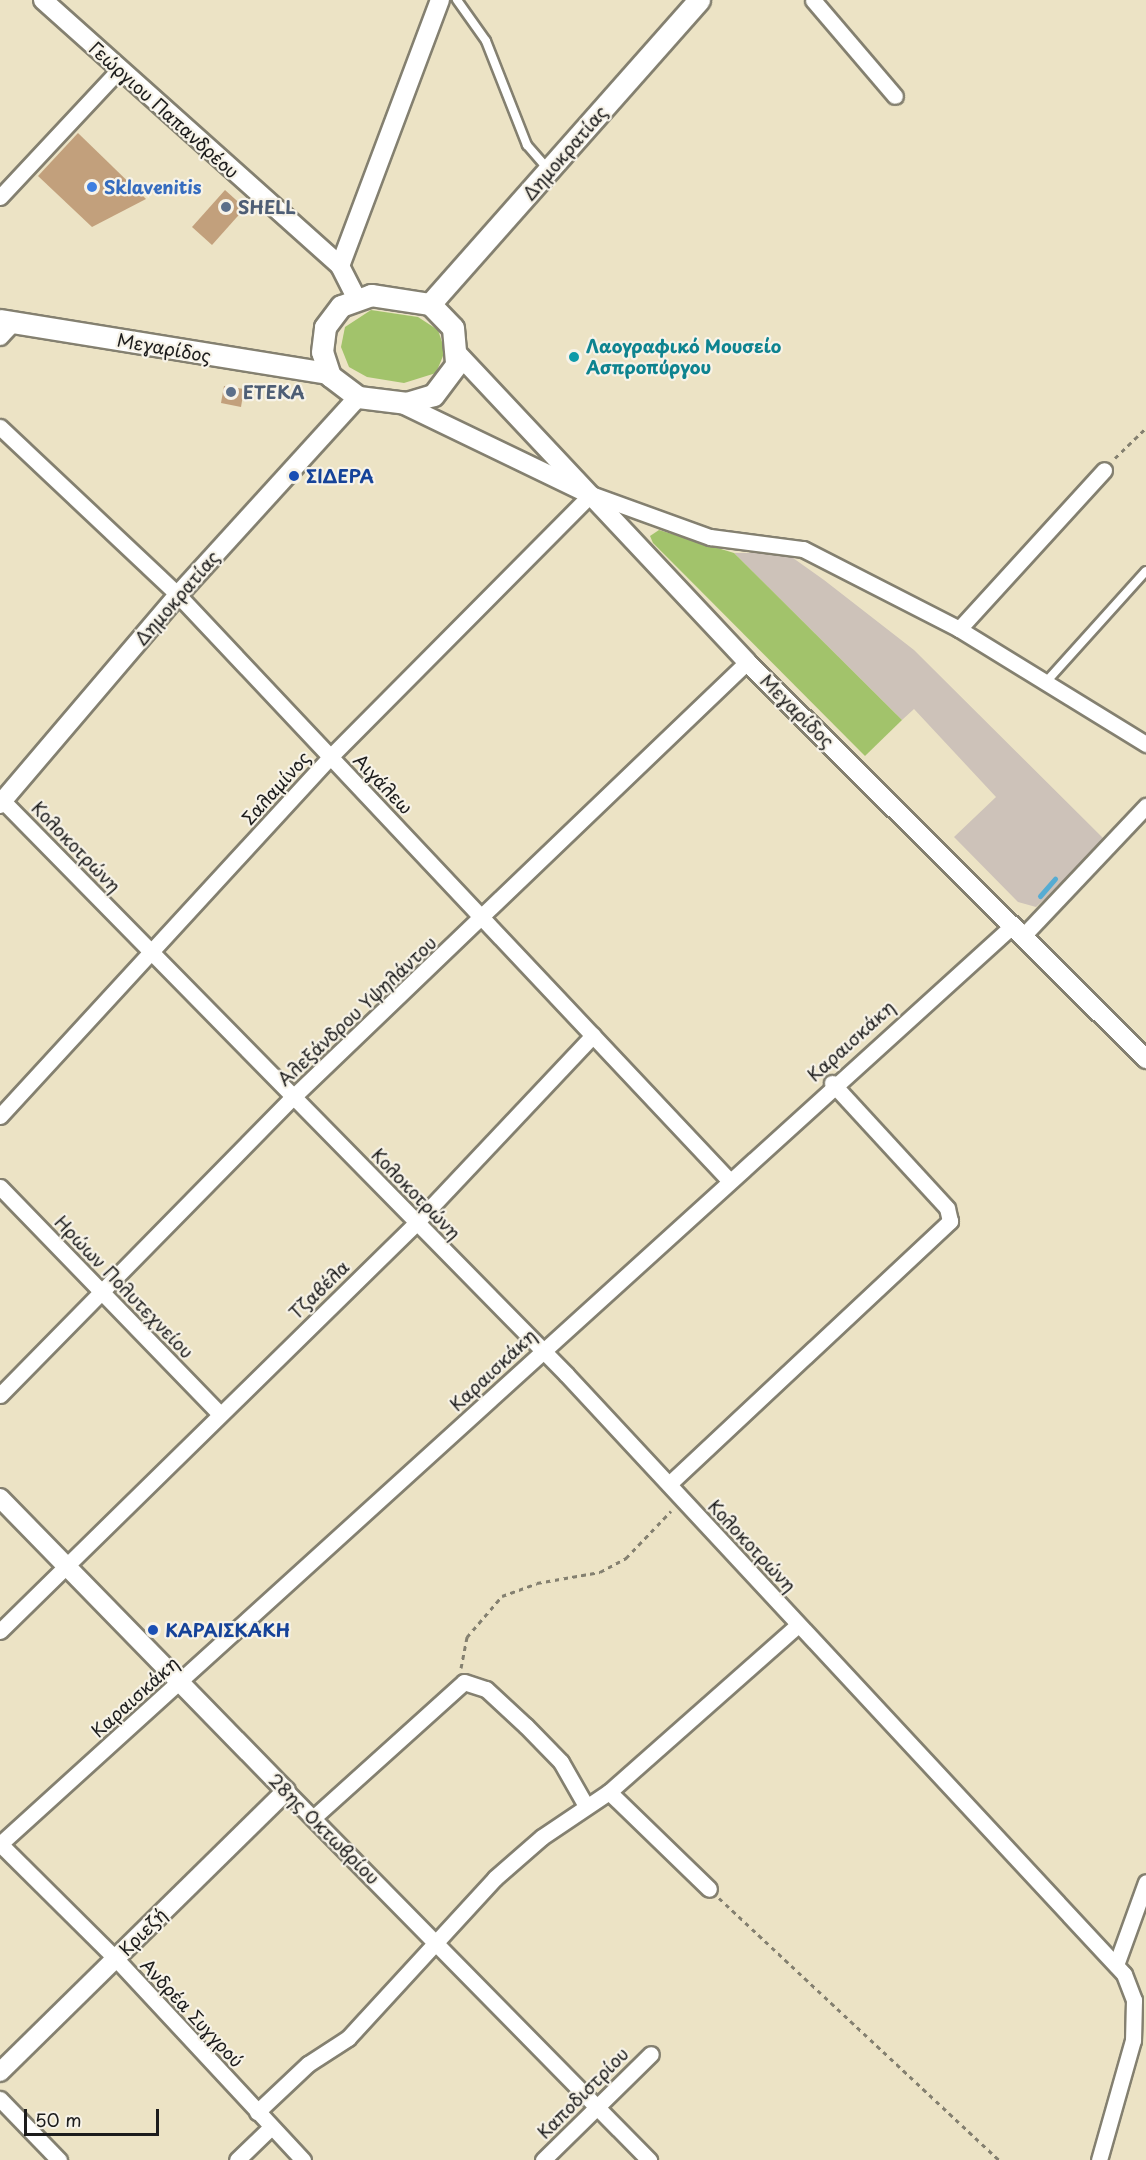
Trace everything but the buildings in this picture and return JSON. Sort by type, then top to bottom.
[{"type":"main road","name":"Δημοκρατίας","points":[[430,304],[699,0]]},
{"type":"main road","points":[[381,295],[430,304],[453,328],[458,354],[441,388],[424,399],[398,402],[358,396],[328,373],[322,352],[325,327],[334,312],[356,298],[381,295]]},
{"type":"main road","name":"Μεγαρίδος","points":[[5,326],[328,373]]},
{"type":"street","name":"Γεώργιου Παπανδρέου","points":[[43,0],[118,71],[340,266],[356,298]]},
{"type":"street","points":[[340,266],[440,0]]},
{"type":"street","points":[[813,0],[895,96]]},
{"type":"street","points":[[0,197],[118,71]]},
{"type":"street","name":"Μεγαρίδος","points":[[458,354],[747,662],[1146,1059]]},
{"type":"street","name":"Δημοκρατίας","points":[[1,801],[178,595],[358,396]]},
{"type":"street","points":[[398,402],[591,494],[710,537],[803,549],[958,629],[1146,744]]},
{"type":"street","name":"Αιγάλεω","points":[[0,427],[178,595],[330,757],[485,916],[728,1179]]},
{"type":"street","points":[[958,629],[1104,470]]},
{"type":"street","name":"Σαλαμίνος","points":[[0,1116],[153,954],[330,757],[591,494]]},
{"type":"street","name":"Αλεξάνδρου Υψηλάντου","points":[[0,1395],[293,1097],[485,916],[747,662]]},
{"type":"street","name":"Κολοκοτρώνη","points":[[1,801],[543,1352],[669,1484],[1116,1965],[1130,1986],[1135,2020],[1098,2160]]},
{"type":"street","name":"Καραισκάκη","points":[[0,1844],[181,1683],[543,1352],[832,1083],[1018,930],[1146,806]]},
{"type":"street","name":"Τζαβέλα","points":[[0,1631],[68,1567],[416,1222],[593,1035]]},
{"type":"street","points":[[669,1484],[950,1221],[947,1208],[832,1083]]},
{"type":"street","name":"Ηρώων Πολυτεχνείου","points":[[0,1187],[220,1414]]},
{"type":"street","name":"28ης Οκτωβρίου","points":[[0,1498],[649,2160]]},
{"type":"street","points":[[257,2112],[308,2064],[348,2038],[438,1945],[495,1878],[585,1804],[609,1792],[798,1624]]},
{"type":"street","points":[[313,1818],[456,1685],[473,1682],[486,1689],[561,1762],[585,1804]]},
{"type":"street","name":"Κριεζή","points":[[0,2072],[286,1791]]},
{"type":"street","points":[[609,1792],[709,1889]]},
{"type":"street","name":"Ανδρέα Συγγρού","points":[[0,1844],[116,1959],[303,2160]]},
{"type":"street","points":[[1116,1965],[1146,1882]]},
{"type":"street","name":"Καποδιστρίου","points":[[543,2160],[651,2054]]},
{"type":"street","points":[[0,2099],[59,2160]]},
{"type":"street","points":[[237,2160],[272,2127]]},
{"type":"lane","points":[[457,0],[486,41],[527,145],[550,171]]},
{"type":"lane","points":[[1046,682],[1146,571]]},
{"type":"path","points":[[1104,470],[1146,428]]},
{"type":"path","points":[[456,1685],[466,1637],[502,1596],[537,1583],[600,1572],[626,1558],[682,1499]]},
{"type":"path","points":[[709,1889],[999,2160]]},
{"type":"shaded area","points":[[734,553],[786,553],[824,580],[914,650],[1107,842],[1036,907],[1018,902],[954,837],[996,797],[914,709],[902,720]]},
{"type":"green space","points":[[371,310],[418,317],[438,330],[445,351],[436,373],[404,383],[367,377],[349,367],[341,347],[345,327]]},
{"type":"green space","points":[[659,530],[734,553],[902,720],[865,756],[653,543],[650,536]]},
{"type":"waterway","points":[[1040,896],[1055,879]]},
{"type":"place","name":"Sklavenitis","points":[[92,187]]},
{"type":"place","name":"SHELL","points":[[226,207]]},
{"type":"place","name":"Λαογραφικό Μουσείο Ασπροπύργου","points":[[574,357]]},
{"type":"place","name":"ΕΤΕΚΑ","points":[[231,392]]},
{"type":"place","name":"ΣΙΔΕΡΑ","points":[[294,476]]},
{"type":"place","name":"ΚΑΡΑΙΣΚΑΚΗ","points":[[153,1630]]}]
